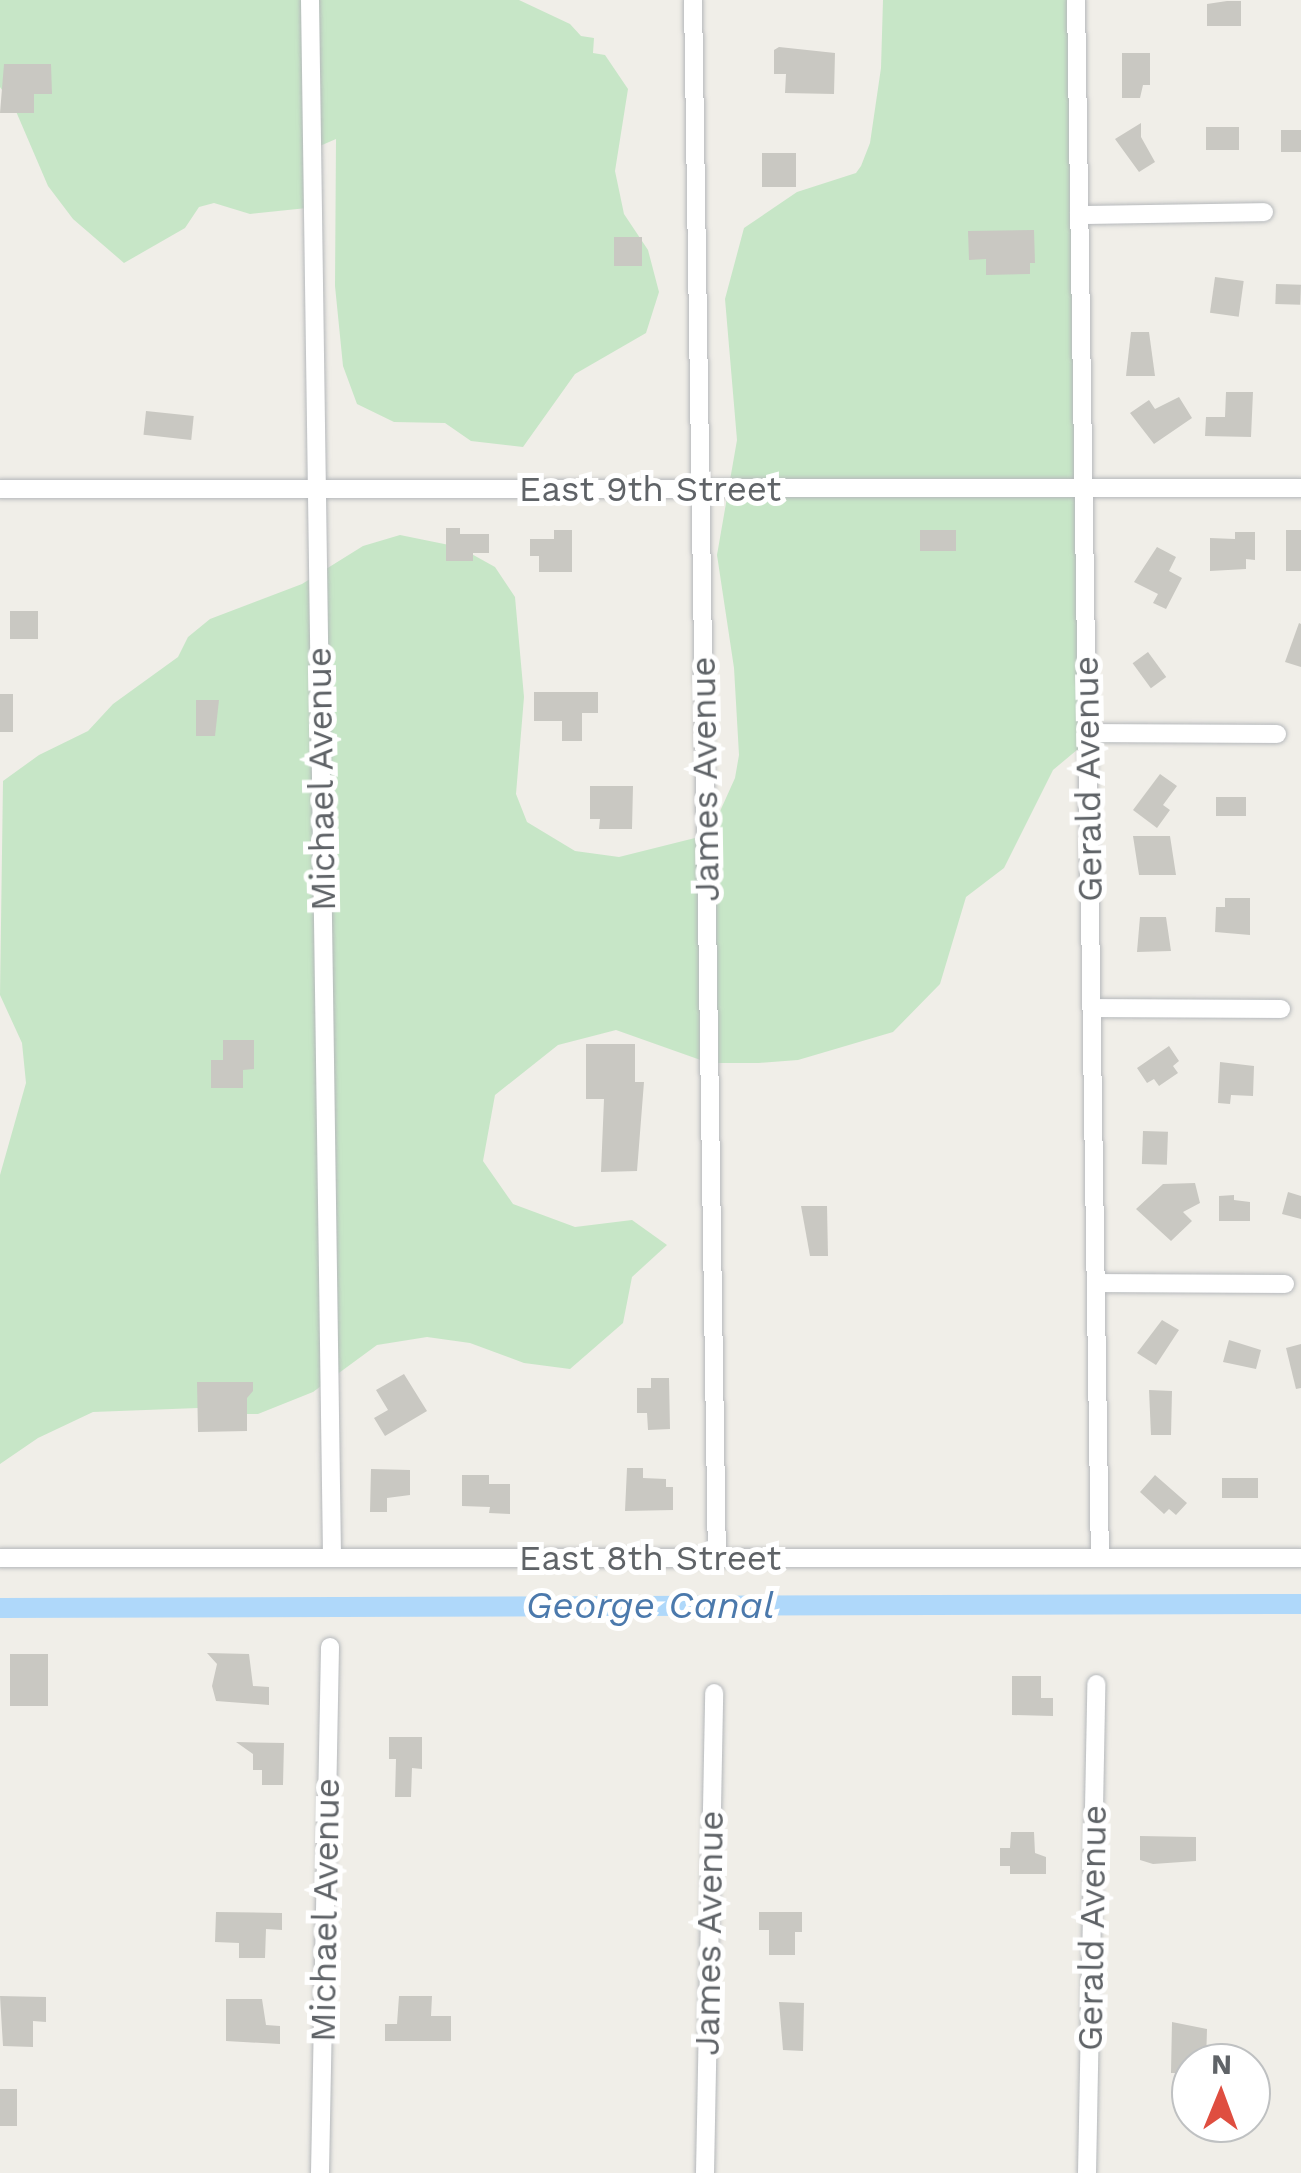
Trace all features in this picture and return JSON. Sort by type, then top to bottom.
[{"type":"street","name":"Michael Avenue","points":[[310,0],[332,1558]]},
{"type":"street","name":"James Avenue","points":[[693,0],[717,1558]]},
{"type":"street","name":"Gerald Avenue","points":[[1076,0],[1100,1558]]},
{"type":"street","points":[[1079,214],[1264,212]]},
{"type":"street","name":"East 9th Street","points":[[0,489],[1301,488]]},
{"type":"street","points":[[1088,733],[1277,734]]},
{"type":"street","points":[[1092,1008],[1280,1009]]},
{"type":"street","points":[[1096,1283],[1284,1284]]},
{"type":"street","name":"East 8th Street","points":[[0,1558],[1301,1558]]},
{"type":"street","name":"Michael Avenue","points":[[320,2173],[330,1647]]},
{"type":"street","name":"Gerald Avenue","points":[[1087,2173],[1096,1684]]},
{"type":"street","name":"James Avenue","points":[[705,2173],[714,1693]]},
{"type":"green space","points":[[0,0],[519,0],[570,24],[581,36],[594,38],[593,53],[605,55],[628,89],[615,171],[624,214],[648,250],[659,292],[646,333],[575,374],[523,447],[471,441],[445,423],[394,422],[357,404],[343,366],[335,286],[336,139],[306,152],[307,208],[250,214],[214,203],[199,207],[185,228],[124,263],[73,219],[48,186],[15,109],[0,87]]},
{"type":"green space","points":[[883,0],[1077,0],[1090,739],[1053,770],[1004,868],[966,897],[940,984],[893,1032],[798,1060],[709,1063],[616,1030],[558,1045],[495,1095],[483,1161],[513,1204],[575,1227],[632,1220],[667,1245],[632,1277],[623,1323],[570,1369],[524,1363],[470,1343],[427,1337],[377,1345],[313,1392],[258,1414],[203,1414],[198,1408],[93,1412],[38,1438],[0,1464],[0,1175],[26,1083],[22,1043],[0,995],[3,781],[39,755],[88,731],[113,704],[178,657],[188,637],[210,619],[302,584],[363,546],[400,535],[459,547],[495,567],[515,597],[524,697],[516,794],[527,822],[575,851],[619,857],[699,837],[717,818],[735,778],[739,755],[734,668],[717,555],[737,440],[725,299],[744,228],[797,192],[856,173],[861,166],[870,143],[881,68]]},
{"type":"building","points":[[1241,1],[1241,26],[1207,26],[1207,4]]},
{"type":"building","points":[[779,47],[835,53],[834,94],[785,93],[786,74],[774,74],[774,50]]},
{"type":"building","points":[[1122,53],[1150,53],[1150,85],[1143,85],[1140,98],[1122,98]]},
{"type":"building","points":[[4,64],[51,64],[52,94],[34,94],[34,113],[0,113]]},
{"type":"building","points":[[1141,123],[1141,137],[1155,162],[1139,172],[1115,139]]},
{"type":"building","points":[[1206,127],[1239,127],[1239,150],[1206,150]]},
{"type":"building","points":[[1281,130],[1301,130],[1301,152],[1281,152]]},
{"type":"building","points":[[762,153],[796,153],[796,187],[762,187]]},
{"type":"building","points":[[1034,230],[1035,263],[1030,263],[1030,274],[986,275],[986,259],[969,260],[968,231]]},
{"type":"building","points":[[614,237],[642,237],[642,266],[614,266]]},
{"type":"building","points":[[1215,277],[1244,281],[1239,317],[1210,313]]},
{"type":"building","points":[[1276,284],[1301,285],[1300,305],[1275,304]]},
{"type":"building","points":[[1131,332],[1149,332],[1155,376],[1126,376]]},
{"type":"building","points":[[1226,392],[1253,392],[1251,437],[1205,436],[1206,417],[1225,417]]},
{"type":"building","points":[[1179,397],[1192,418],[1154,444],[1130,413],[1149,400],[1155,409]]},
{"type":"building","points":[[146,411],[194,416],[191,440],[143,435]]},
{"type":"building","points":[[446,528],[460,528],[460,534],[489,534],[489,553],[473,553],[473,561],[446,561]]},
{"type":"building","points":[[554,530],[572,530],[572,572],[539,572],[539,556],[530,556],[530,539],[554,539]]},
{"type":"building","points":[[920,530],[956,530],[956,551],[920,551]]},
{"type":"building","points":[[1286,530],[1301,530],[1301,571],[1286,571]]},
{"type":"building","points":[[1235,532],[1255,532],[1255,560],[1246,559],[1246,569],[1210,571],[1210,538],[1235,539]]},
{"type":"building","points":[[1157,547],[1176,557],[1169,571],[1182,578],[1166,609],[1153,603],[1158,594],[1134,582]]},
{"type":"building","points":[[10,611],[38,611],[38,639],[10,639]]},
{"type":"building","points":[[1301,624],[1301,667],[1285,662]]},
{"type":"building","points":[[1148,652],[1166,677],[1151,688],[1133,663]]},
{"type":"building","points":[[534,692],[598,692],[598,713],[582,713],[582,741],[562,741],[562,721],[534,721]]},
{"type":"building","points":[[0,694],[13,694],[13,732],[0,732]]},
{"type":"building","points":[[196,700],[219,700],[215,736],[196,736]]},
{"type":"building","points":[[1160,774],[1177,786],[1163,805],[1170,810],[1157,828],[1133,810]]},
{"type":"building","points":[[590,786],[633,786],[632,829],[599,829],[600,819],[590,819]]},
{"type":"building","points":[[1216,797],[1246,797],[1246,816],[1216,816]]},
{"type":"building","points":[[1133,836],[1170,836],[1176,875],[1139,875]]},
{"type":"building","points":[[1225,898],[1250,898],[1250,935],[1215,932],[1216,907],[1225,907]]},
{"type":"building","points":[[1140,917],[1166,917],[1171,951],[1137,952]]},
{"type":"building","points":[[223,1040],[254,1040],[254,1069],[243,1070],[243,1088],[211,1088],[211,1060],[223,1060]]},
{"type":"building","points":[[586,1044],[635,1044],[635,1082],[644,1082],[637,1171],[601,1172],[604,1099],[586,1099]]},
{"type":"building","points":[[1169,1046],[1179,1061],[1173,1066],[1178,1073],[1159,1086],[1154,1079],[1147,1083],[1137,1068]]},
{"type":"building","points":[[1220,1062],[1254,1066],[1253,1096],[1231,1095],[1230,1104],[1218,1103]]},
{"type":"building","points":[[1143,1131],[1168,1132],[1167,1165],[1142,1164]]},
{"type":"building","points":[[1195,1183],[1200,1203],[1183,1212],[1192,1221],[1171,1241],[1136,1209],[1163,1184]]},
{"type":"building","points":[[1288,1192],[1301,1196],[1301,1219],[1282,1214]]},
{"type":"building","points":[[1234,1195],[1234,1200],[1250,1202],[1250,1221],[1219,1221],[1219,1196]]},
{"type":"building","points":[[801,1206],[827,1206],[828,1256],[810,1256]]},
{"type":"building","points":[[1162,1320],[1179,1330],[1156,1365],[1137,1353]]},
{"type":"building","points":[[1229,1340],[1261,1350],[1256,1369],[1223,1362]]},
{"type":"building","points":[[1301,1344],[1301,1388],[1296,1389],[1286,1348]]},
{"type":"building","points":[[404,1374],[427,1411],[385,1436],[374,1418],[388,1410],[376,1390]]},
{"type":"building","points":[[651,1378],[669,1378],[670,1429],[648,1430],[647,1413],[637,1413],[637,1388],[651,1388]]},
{"type":"building","points":[[197,1382],[253,1382],[253,1391],[247,1398],[247,1431],[198,1432]]},
{"type":"building","points":[[1149,1390],[1172,1391],[1171,1435],[1151,1435]]},
{"type":"building","points":[[627,1468],[643,1468],[643,1478],[666,1479],[666,1487],[673,1487],[673,1510],[625,1511]]},
{"type":"building","points":[[371,1469],[410,1470],[410,1495],[387,1498],[387,1512],[370,1512]]},
{"type":"building","points":[[462,1475],[489,1475],[489,1484],[510,1484],[510,1514],[489,1513],[490,1507],[462,1506]]},
{"type":"building","points":[[1155,1475],[1187,1503],[1176,1515],[1169,1509],[1164,1514],[1140,1492]]},
{"type":"building","points":[[1222,1478],[1258,1478],[1258,1498],[1222,1498]]},
{"type":"building","points":[[207,1653],[249,1654],[253,1686],[269,1687],[269,1705],[216,1701],[212,1686],[217,1664]]},
{"type":"building","points":[[10,1654],[48,1654],[48,1706],[10,1706]]},
{"type":"building","points":[[1012,1676],[1041,1676],[1041,1698],[1053,1698],[1053,1716],[1012,1715]]},
{"type":"building","points":[[389,1737],[422,1737],[422,1769],[412,1768],[411,1797],[395,1797],[396,1759],[389,1759]]},
{"type":"building","points":[[236,1742],[284,1743],[283,1785],[262,1785],[262,1770],[253,1770],[253,1754]]},
{"type":"building","points":[[1011,1832],[1034,1832],[1035,1853],[1046,1857],[1046,1874],[1010,1874],[1010,1866],[1000,1866],[1000,1848],[1010,1848]]},
{"type":"building","points":[[1140,1836],[1196,1837],[1196,1861],[1153,1864],[1140,1860]]},
{"type":"building","points":[[216,1912],[282,1913],[282,1930],[266,1929],[265,1958],[239,1958],[239,1943],[215,1942]]},
{"type":"building","points":[[759,1912],[802,1912],[802,1932],[795,1932],[795,1955],[769,1955],[769,1930],[759,1930]]},
{"type":"building","points":[[0,1996],[46,1997],[46,2022],[33,2021],[33,2047],[3,2046]]},
{"type":"building","points":[[399,1996],[432,1996],[431,2016],[451,2016],[451,2041],[385,2041],[385,2024],[397,2024]]},
{"type":"building","points":[[226,1999],[262,1999],[266,2025],[280,2026],[280,2044],[226,2041]]},
{"type":"building","points":[[779,2002],[804,2003],[803,2051],[783,2050]]},
{"type":"building","points":[[1172,2022],[1207,2029],[1207,2043],[1172,2043]]},
{"type":"building","points":[[0,2089],[17,2089],[17,2126],[0,2126]]},
{"type":"waterway","name":"George Canal","points":[[0,1608],[1301,1604]]}]
